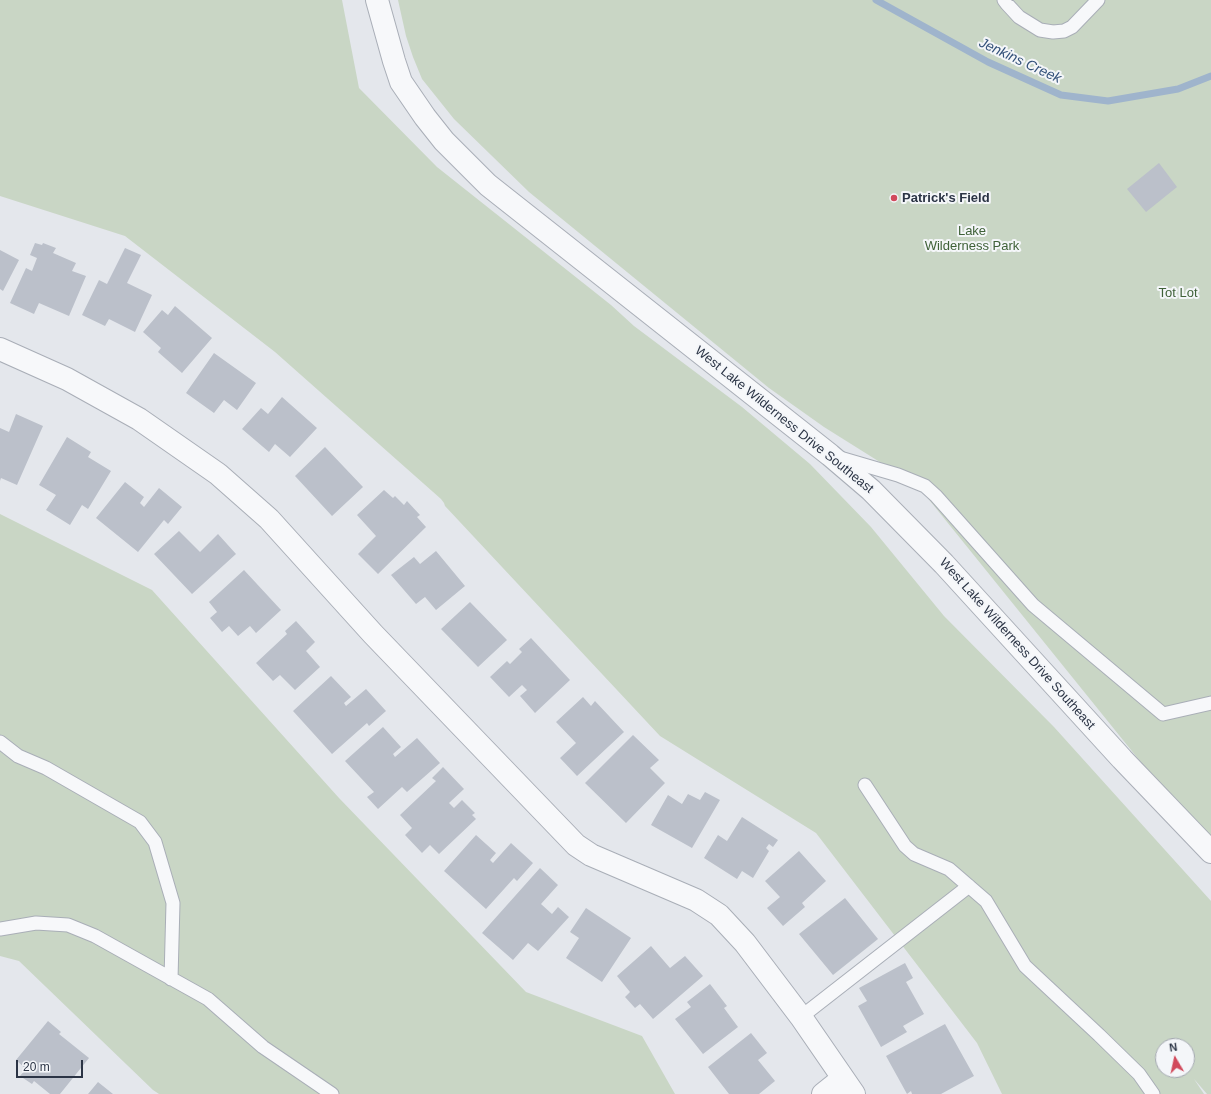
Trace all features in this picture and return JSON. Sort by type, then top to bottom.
[{"type":"street","name":"West Lake Wilderness Drive Southeast","points":[[377,0],[401,82],[425,117],[444,141],[488,184],[830,455],[871,490],[944,564],[1122,759],[1207,848]]},
{"type":"street","points":[[0,349],[67,379],[138,419],[218,474],[270,519],[373,634],[576,845],[591,855],[696,900],[719,915],[745,943],[801,1017],[848,1086],[823,1094]]},
{"type":"street","points":[[1207,848],[1211,868]]},
{"type":"lane","points":[[1004,0],[1019,17],[1040,30],[1053,32],[1064,31],[1072,27],[1098,0]]},
{"type":"lane","points":[[830,455],[898,475],[925,486],[936,496],[1033,605],[1163,714],[1211,703]]},
{"type":"lane","points":[[0,742],[18,756],[46,768],[140,822],[155,842],[173,903],[171,979]]},
{"type":"lane","points":[[865,785],[905,846],[914,854],[949,869],[986,901],[1025,966],[1100,1035],[1139,1074],[1153,1094]]},
{"type":"lane","points":[[801,1017],[969,886]]},
{"type":"lane","points":[[0,929],[36,923],[68,925],[95,936],[208,999],[263,1047],[332,1094]]},
{"type":"green space","points":[[0,0],[342,0],[359,88],[437,167],[611,305],[634,326],[742,407],[810,464],[871,527],[944,616],[1054,727],[1211,901],[1211,1094],[1207,1094],[1194,1079],[1204,1094],[1002,1094],[977,1043],[816,833],[660,736],[445,506],[441,499],[275,352],[125,236],[0,196]]},
{"type":"green space","name":"Lake Wilderness Park","points":[[398,0],[1211,0],[1211,840],[1152,776],[918,486],[824,427],[769,388],[529,192],[454,119],[422,79],[406,36]]},
{"type":"green space","points":[[0,514],[152,590],[339,798],[526,992],[642,1036],[675,1094],[159,1094],[153,1090],[19,961],[0,956]]},
{"type":"building","points":[[1159,163],[1177,187],[1146,212],[1127,189]]},
{"type":"building","points":[[35,243],[42,245],[43,243],[56,248],[53,253],[76,263],[72,271],[86,276],[69,316],[39,303],[34,314],[10,303],[26,268],[32,271],[37,258],[30,255]]},
{"type":"building","points":[[125,248],[141,255],[127,283],[152,295],[135,332],[109,319],[105,326],[82,315],[99,280],[107,284]]},
{"type":"building","points":[[0,250],[19,260],[3,291],[0,289]]},
{"type":"building","points":[[175,306],[212,338],[182,373],[158,352],[161,348],[143,332],[162,310],[168,315]]},
{"type":"building","points":[[214,353],[256,383],[237,410],[224,400],[214,413],[186,393]]},
{"type":"building","points":[[282,397],[317,428],[290,457],[275,444],[269,452],[242,429],[261,408],[268,414]]},
{"type":"building","points":[[16,414],[43,426],[17,485],[1,478],[0,481],[0,428],[9,432]]},
{"type":"building","points":[[67,437],[91,452],[88,457],[111,471],[88,509],[82,505],[70,525],[46,510],[56,495],[39,485]]},
{"type":"building","points":[[325,447],[363,487],[332,516],[295,476]]},
{"type":"building","points":[[125,482],[144,497],[140,503],[144,507],[159,488],[182,507],[168,524],[164,520],[138,552],[96,518]]},
{"type":"building","points":[[384,490],[393,498],[395,496],[404,505],[407,501],[420,515],[417,517],[426,527],[378,574],[358,554],[376,536],[357,515]]},
{"type":"building","points":[[179,531],[200,552],[218,534],[236,554],[192,594],[154,554]]},
{"type":"building","points":[[436,551],[465,586],[436,610],[425,597],[416,604],[391,575],[414,557],[420,564]]},
{"type":"building","points":[[244,570],[281,610],[256,633],[250,626],[238,636],[229,626],[222,632],[210,618],[217,612],[209,602]]},
{"type":"building","points":[[470,602],[507,640],[478,667],[441,629]]},
{"type":"building","points":[[296,621],[315,642],[306,651],[320,667],[295,690],[280,675],[273,681],[256,663],[287,634],[285,631]]},
{"type":"building","points":[[531,638],[570,680],[535,713],[520,696],[527,690],[522,685],[509,697],[490,677],[507,661],[510,664],[522,652],[519,649]]},
{"type":"building","points":[[331,676],[351,697],[344,703],[346,706],[366,689],[386,711],[369,726],[367,723],[332,754],[293,711]]},
{"type":"building","points":[[583,697],[591,706],[595,701],[624,732],[577,776],[560,758],[576,743],[556,722]]},
{"type":"building","points":[[383,727],[401,747],[393,754],[395,757],[417,738],[440,763],[407,792],[402,787],[378,809],[367,797],[374,792],[345,761]]},
{"type":"building","points":[[633,735],[659,760],[650,768],[665,783],[626,823],[585,783]]},
{"type":"building","points":[[443,767],[464,789],[449,803],[454,808],[462,800],[475,813],[472,815],[476,819],[439,854],[430,845],[422,853],[405,835],[412,828],[400,815],[436,781],[432,778]]},
{"type":"building","points":[[705,792],[720,800],[692,848],[651,825],[668,795],[682,804],[688,794],[700,800]]},
{"type":"building","points":[[742,817],[778,840],[773,847],[769,844],[766,848],[769,851],[753,878],[742,871],[737,879],[704,858],[718,835],[727,841]]},
{"type":"building","points":[[476,835],[496,853],[490,860],[493,863],[511,843],[533,863],[517,881],[514,878],[486,909],[444,871]]},
{"type":"building","points":[[799,851],[826,881],[802,903],[805,907],[783,926],[767,908],[780,897],[765,881]]},
{"type":"building","points":[[540,868],[558,885],[541,904],[552,914],[558,907],[569,917],[538,951],[528,943],[513,960],[482,933]]},
{"type":"building","points":[[845,898],[878,939],[833,975],[799,934]]},
{"type":"building","points":[[586,908],[631,938],[602,982],[566,958],[579,938],[570,932]]},
{"type":"building","points":[[651,946],[670,968],[685,956],[703,976],[653,1019],[640,1004],[635,1008],[625,997],[630,992],[617,976]]},
{"type":"building","points":[[905,963],[913,978],[906,982],[924,1014],[903,1026],[907,1032],[881,1047],[858,1006],[867,1001],[859,988]]},
{"type":"building","points":[[710,984],[727,1006],[724,1008],[738,1027],[703,1054],[675,1019],[691,1007],[687,1002]]},
{"type":"building","points":[[48,1021],[61,1032],[59,1034],[89,1058],[60,1094],[50,1094],[34,1081],[32,1084],[20,1076],[26,1069],[16,1060]]},
{"type":"building","points":[[945,1024],[974,1076],[941,1094],[912,1094],[911,1091],[907,1094],[886,1056]]},
{"type":"building","points":[[751,1033],[767,1053],[758,1060],[775,1081],[759,1094],[729,1094],[708,1067]]},
{"type":"building","points":[[98,1082],[113,1094],[88,1094]]},
{"type":"waterway","name":"Jenkins Creek","points":[[876,0],[988,62],[1061,95],[1108,101],[1178,89],[1211,76]]},
{"type":"place","name":"Patrick's Field","points":[[894,198]]},
{"type":"park label","name":"Tot Lot","points":[[1178,293]]}]
